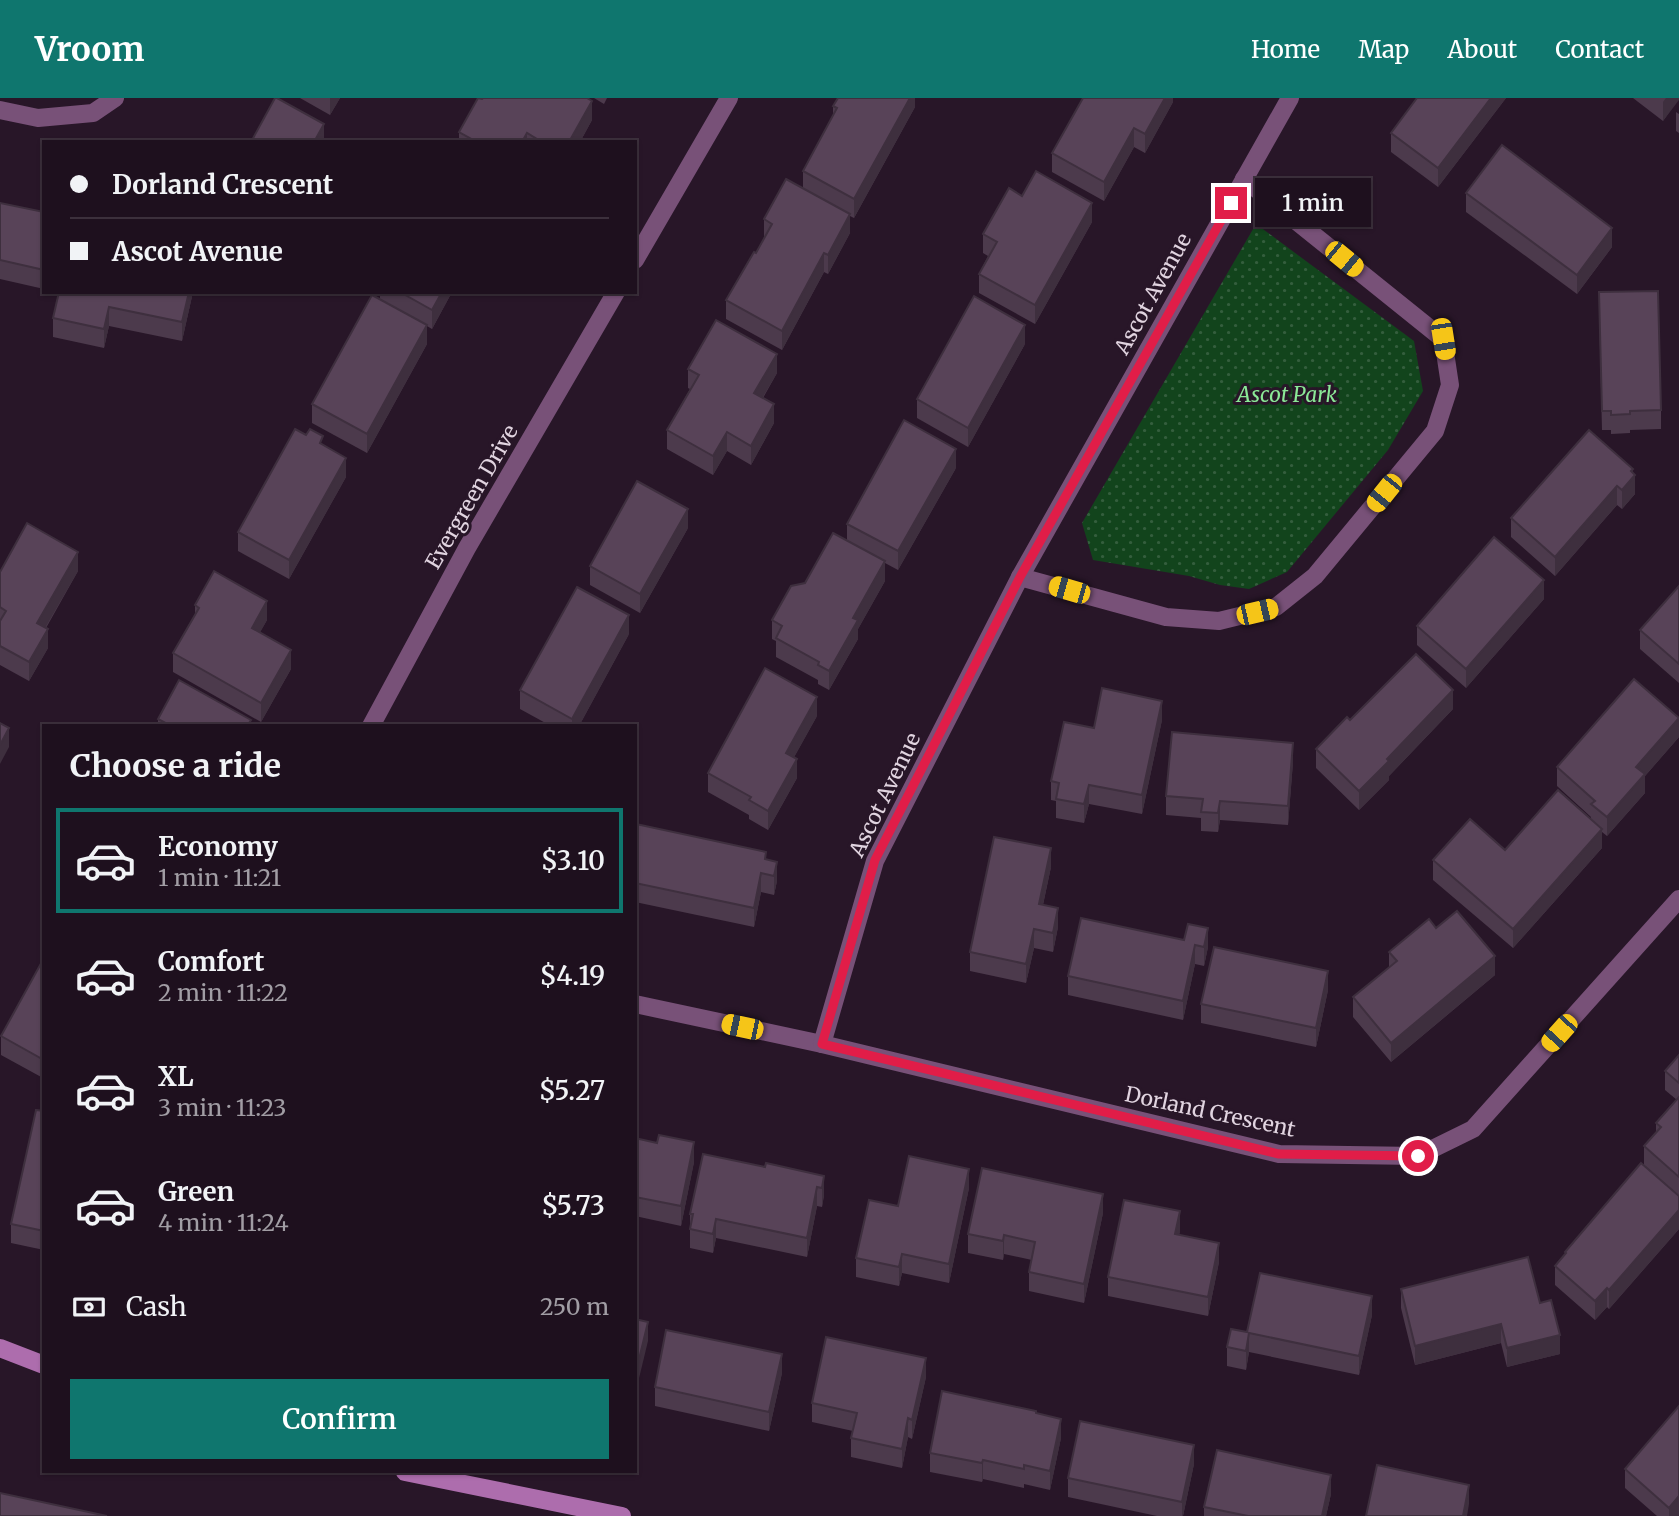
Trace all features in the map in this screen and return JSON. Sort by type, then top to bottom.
[{"type":"street","points":[[0,110],[38,118],[93,113],[115,98]]},
{"type":"street","points":[[637,257],[729,98]]},
{"type":"street","name":"Ascot Avenue","points":[[822,1044],[875,860],[1020,577],[1290,98]]},
{"type":"street","points":[[1020,577],[1167,617],[1219,621],[1276,607],[1315,576],[1435,431],[1450,385],[1443,339],[1244,179]]},
{"type":"street","name":"Evergreen Drive","points":[[372,724],[467,548],[615,294]]},
{"type":"street","name":"Dorland Crescent","points":[[637,1004],[822,1044],[1279,1154],[1418,1156],[1473,1129],[1679,899]]},
{"type":"street","points":[[0,1348],[42,1364]]},
{"type":"street","points":[[410,1473],[622,1516]]},
{"type":"green space","name":"Ascot Park","points":[[1256,224],[1414,341],[1423,391],[1388,450],[1287,572],[1249,589],[1093,560],[1082,523]]},
{"type":"building","points":[[275,98],[324,124],[315,140],[252,140]]},
{"type":"building","points":[[478,98],[587,98],[592,101],[570,140],[539,140],[527,133],[523,140],[473,140],[459,132]]},
{"type":"building","points":[[838,98],[910,98],[854,199],[803,171],[837,108],[833,106]]},
{"type":"building","points":[[1083,98],[1165,98],[1145,134],[1134,128],[1104,182],[1052,153]]},
{"type":"building","points":[[1417,98],[1491,98],[1438,168],[1391,133]]},
{"type":"building","points":[[1502,145],[1612,228],[1577,275],[1466,193]]},
{"type":"building","points":[[1036,171],[1092,203],[1035,305],[979,274],[997,242],[983,234],[1009,188],[1022,196]]},
{"type":"building","points":[[786,179],[850,214],[828,255],[824,253],[782,331],[726,300],[772,224],[764,219]]},
{"type":"building","points":[[0,203],[42,212],[42,270],[0,260]]},
{"type":"building","points":[[1658,291],[1661,410],[1611,415],[1611,411],[1602,411],[1599,292]]},
{"type":"building","points":[[59,294],[189,294],[182,322],[109,307],[104,329],[53,318]]},
{"type":"building","points":[[404,294],[441,294],[432,310]]},
{"type":"building","points":[[372,295],[427,325],[367,434],[312,404]]},
{"type":"building","points":[[974,296],[1025,325],[968,428],[917,399]]},
{"type":"building","points":[[716,320],[777,354],[754,393],[774,404],[751,446],[727,432],[713,456],[667,430],[699,375],[688,369]]},
{"type":"building","points":[[904,420],[956,449],[898,551],[847,524]]},
{"type":"building","points":[[295,429],[306,435],[310,429],[323,436],[320,443],[346,458],[289,560],[238,532]]},
{"type":"building","points":[[1589,430],[1633,469],[1631,471],[1635,475],[1622,490],[1617,486],[1555,557],[1511,518]]},
{"type":"building","points":[[637,481],[688,509],[640,594],[590,566]]},
{"type":"building","points":[[27,523],[78,552],[37,623],[48,629],[29,662],[0,646],[0,621],[6,611],[0,607],[0,572]]},
{"type":"building","points":[[833,533],[885,561],[853,618],[858,620],[829,671],[818,665],[819,662],[776,638],[782,626],[772,620],[791,586],[805,583]]},
{"type":"building","points":[[1494,537],[1544,580],[1466,669],[1417,626]]},
{"type":"building","points":[[214,571],[267,601],[252,628],[291,650],[261,703],[173,653],[199,608],[195,605]]},
{"type":"building","points":[[1679,586],[1679,664],[1640,630]]},
{"type":"building","points":[[577,587],[629,615],[572,719],[520,690]]},
{"type":"building","points":[[1416,654],[1453,690],[1359,791],[1316,749],[1347,717],[1350,720]]},
{"type":"building","points":[[765,668],[817,697],[786,753],[797,759],[768,811],[749,800],[751,797],[708,773]]},
{"type":"building","points":[[1634,679],[1679,718],[1636,767],[1645,774],[1607,817],[1591,804],[1595,801],[1557,767]]},
{"type":"building","points":[[179,680],[251,720],[248,724],[167,724],[158,719]]},
{"type":"building","points":[[1102,688],[1162,701],[1142,795],[1089,785],[1084,804],[1056,799],[1059,783],[1051,781],[1064,722],[1094,728]]},
{"type":"building","points":[[0,723],[9,728],[0,745]]},
{"type":"building","points":[[1172,732],[1293,743],[1288,806],[1220,801],[1218,813],[1201,812],[1203,799],[1166,796]]},
{"type":"building","points":[[1558,790],[1602,829],[1513,929],[1433,860],[1470,819],[1505,850]]},
{"type":"building","points":[[637,824],[766,852],[765,859],[777,862],[774,876],[761,873],[754,908],[637,883]]},
{"type":"building","points":[[994,837],[1051,848],[1039,904],[1058,908],[1053,933],[1034,929],[1026,964],[970,952]]},
{"type":"building","points":[[1457,911],[1495,956],[1391,1043],[1353,997],[1397,961],[1389,952],[1429,919],[1436,928]]},
{"type":"building","points":[[1081,918],[1184,940],[1188,924],[1208,928],[1204,947],[1195,945],[1183,1001],[1068,976]]},
{"type":"building","points":[[1214,947],[1328,971],[1316,1028],[1201,1004]]},
{"type":"building","points":[[42,962],[42,1059],[1,1036]]},
{"type":"building","points":[[1679,1055],[1679,1083],[1665,1071]]},
{"type":"building","points":[[1679,1097],[1679,1177],[1644,1146],[1661,1127],[1656,1123]]},
{"type":"building","points":[[36,1110],[42,1111],[42,1231],[11,1224]]},
{"type":"building","points":[[659,1135],[694,1142],[681,1206],[637,1197],[637,1138],[657,1143]]},
{"type":"building","points":[[703,1154],[765,1167],[766,1163],[824,1176],[822,1188],[817,1187],[807,1238],[716,1219],[713,1234],[690,1229],[693,1214],[690,1214]]},
{"type":"building","points":[[909,1156],[969,1169],[949,1264],[902,1254],[899,1267],[856,1258],[869,1200],[898,1206]]},
{"type":"building","points":[[1641,1163],[1679,1196],[1679,1210],[1609,1290],[1607,1288],[1595,1301],[1555,1266]]},
{"type":"building","points":[[982,1168],[1103,1194],[1084,1284],[1029,1272],[1035,1242],[1004,1235],[1003,1241],[968,1234]]},
{"type":"building","points":[[1124,1200],[1180,1211],[1175,1234],[1219,1243],[1208,1297],[1108,1277]]},
{"type":"building","points":[[1528,1257],[1540,1303],[1551,1300],[1560,1335],[1507,1348],[1501,1324],[1415,1346],[1401,1289]]},
{"type":"building","points":[[1260,1273],[1372,1296],[1359,1356],[1249,1333],[1246,1351],[1227,1347],[1231,1329],[1247,1332]]},
{"type":"building","points":[[637,1319],[648,1322],[637,1368]]},
{"type":"building","points":[[666,1330],[782,1354],[769,1412],[655,1387]]},
{"type":"building","points":[[826,1337],[926,1358],[912,1420],[908,1418],[902,1449],[851,1438],[857,1413],[812,1403]]},
{"type":"building","points":[[942,1391],[1061,1419],[1050,1471],[1024,1465],[1024,1469],[983,1460],[982,1463],[930,1453]]},
{"type":"building","points":[[1679,1406],[1679,1496],[1669,1508],[1625,1469]]},
{"type":"building","points":[[1080,1421],[1194,1445],[1182,1502],[1068,1478]]},
{"type":"building","points":[[1217,1450],[1331,1475],[1322,1516],[1248,1516],[1204,1507]]},
{"type":"building","points":[[1377,1465],[1469,1485],[1463,1516],[1366,1516]]},
{"type":"building","points":[[0,1493],[107,1516],[0,1516]]},
{"type":"route","points":[[1231,203],[1020,577],[875,860],[822,1044],[1279,1154],[1418,1156]]}]
